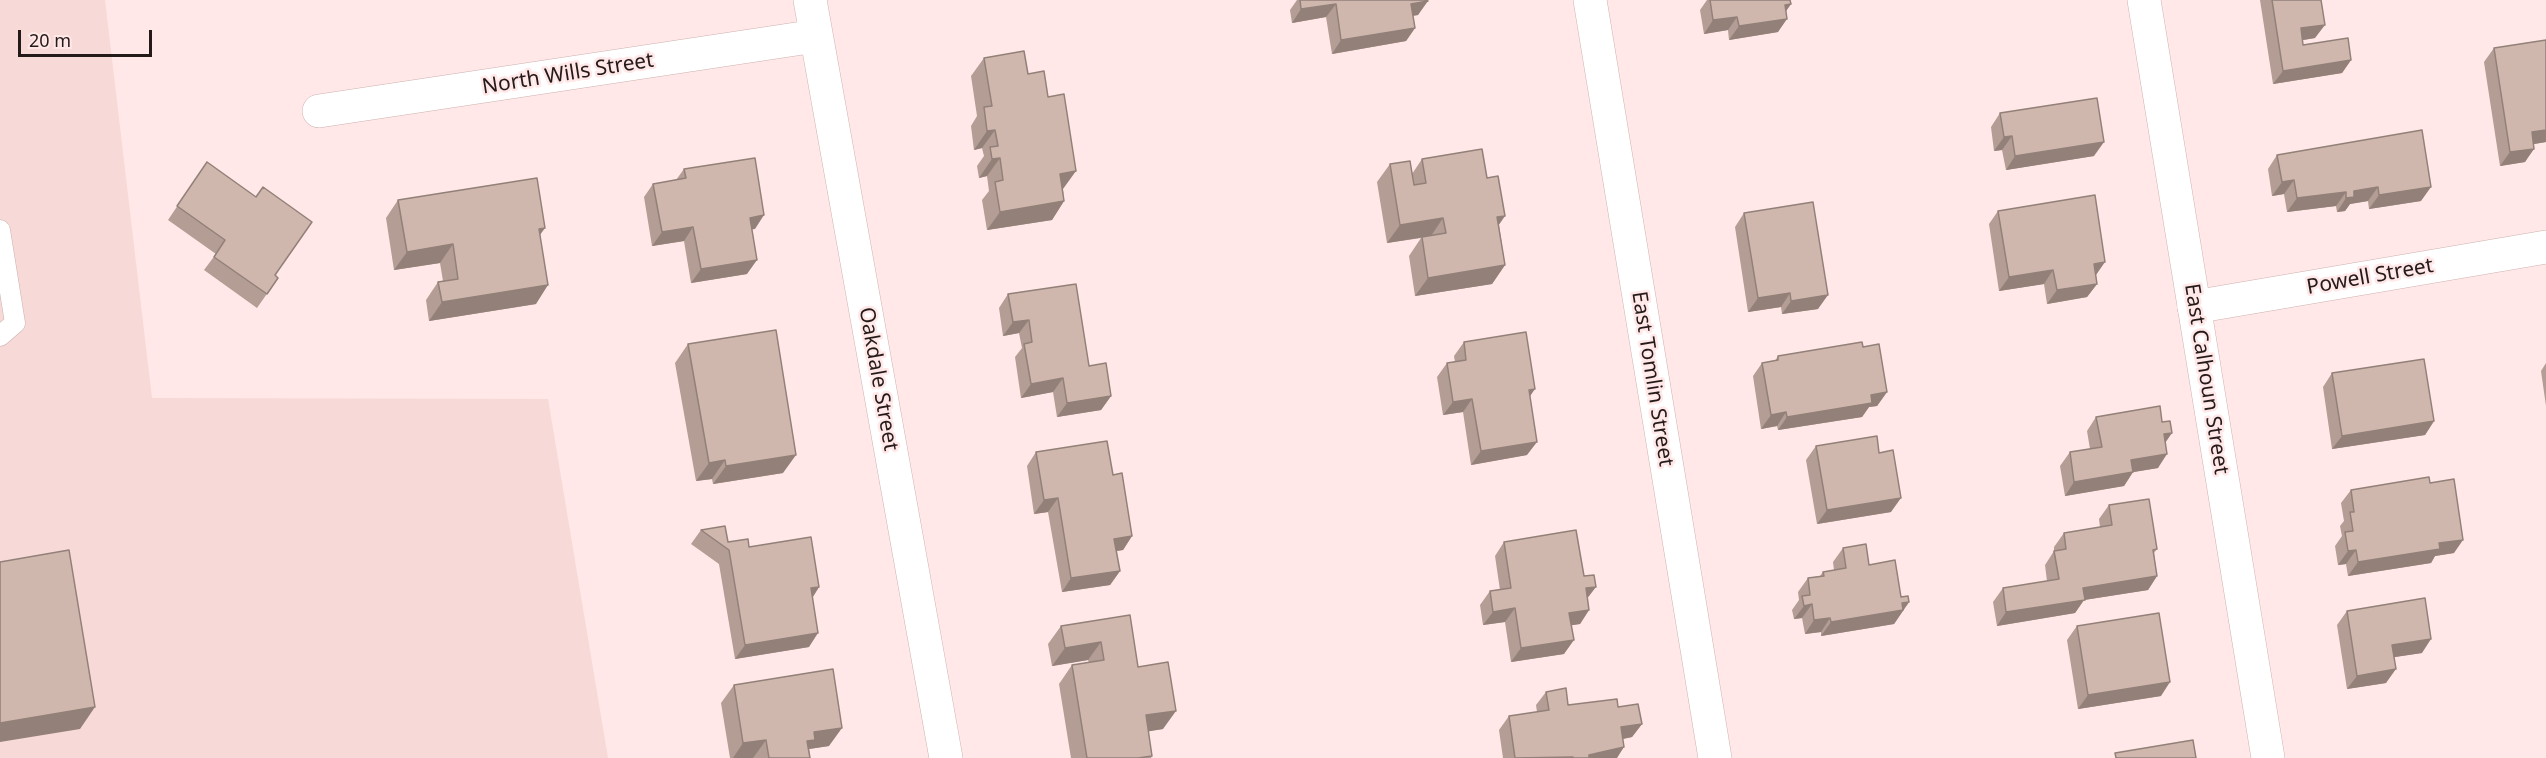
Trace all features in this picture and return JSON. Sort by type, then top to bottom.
[{"type":"street","name":"Oakdale Street","points":[[810,0],[946,758]]},
{"type":"street","name":"East Tomlin Street","points":[[1590,0],[1715,758]]},
{"type":"street","name":"East Calhoun Street","points":[[2144,0],[2268,758]]},
{"type":"street","name":"North Wills Street","points":[[319,111],[816,36]]},
{"type":"street","name":"Powell Street","points":[[2194,307],[2546,247]]},
{"type":"lane","points":[[0,230],[15,323],[0,336]]},
{"type":"shaded area","points":[[0,0],[105,0],[152,398],[548,399],[608,758],[0,758]]},
{"type":"building","points":[[1300,0],[1428,1],[1411,4],[1415,28],[1341,40],[1336,4],[1301,9]]},
{"type":"building","points":[[1710,0],[1790,0],[1791,4],[1785,5],[1787,19],[1739,26],[1737,17],[1713,20]]},
{"type":"building","points":[[2272,0],[2321,0],[2325,25],[2301,28],[2303,45],[2348,38],[2351,60],[2283,71]]},
{"type":"building","points":[[2546,40],[2546,130],[2532,132],[2534,149],[2510,152],[2494,48]]},
{"type":"building","points":[[1024,51],[1028,74],[1044,71],[1048,97],[1064,94],[1076,171],[1060,174],[1064,201],[1000,212],[995,182],[1003,180],[1000,158],[992,159],[990,147],[998,146],[995,130],[987,131],[984,107],[992,106],[984,58]]},
{"type":"building","points":[[2097,98],[2104,142],[2015,156],[2012,136],[2004,137],[2000,113]]},
{"type":"building","points":[[2422,130],[2431,187],[2379,195],[2378,187],[2354,191],[2354,197],[2346,198],[2346,192],[2297,198],[2294,180],[2282,182],[2277,155]]},
{"type":"building","points":[[1482,149],[1487,178],[1498,176],[1505,216],[1497,217],[1505,265],[1428,278],[1422,237],[1446,233],[1443,218],[1400,225],[1390,164],[1410,161],[1414,185],[1426,183],[1422,159]]},
{"type":"building","points":[[755,158],[764,215],[750,218],[757,260],[701,269],[693,227],[662,232],[653,184],[686,178],[684,169]]},
{"type":"building","points":[[207,162],[256,197],[263,187],[312,222],[275,275],[278,278],[267,294],[214,257],[225,240],[177,206]]},
{"type":"building","points":[[537,178],[545,228],[539,229],[548,285],[442,302],[438,282],[458,279],[453,244],[407,252],[398,200]]},
{"type":"building","points":[[2095,195],[2105,262],[2094,264],[2097,284],[2057,290],[2053,270],[2009,277],[1998,211]]},
{"type":"building","points":[[1813,202],[1828,295],[1791,301],[1790,293],[1758,298],[1744,213]]},
{"type":"building","points":[[1076,284],[1089,366],[1106,363],[1111,396],[1067,403],[1063,378],[1031,384],[1024,344],[1032,342],[1029,320],[1013,322],[1008,294]]},
{"type":"building","points":[[776,330],[796,455],[726,466],[725,460],[709,463],[688,344]]},
{"type":"building","points":[[1526,332],[1535,389],[1529,390],[1537,442],[1481,451],[1472,399],[1453,402],[1447,363],[1466,360],[1464,342]]},
{"type":"building","points":[[1862,342],[1863,347],[1879,344],[1887,392],[1871,395],[1872,403],[1787,417],[1786,412],[1771,415],[1762,363],[1778,360],[1778,356]]},
{"type":"building","points":[[2424,359],[2434,421],[2342,436],[2332,373]]},
{"type":"building","points":[[2160,406],[2162,422],[2170,421],[2172,433],[2164,434],[2167,454],[2131,460],[2133,472],[2074,482],[2070,452],[2102,447],[2096,417]]},
{"type":"building","points":[[1877,436],[1879,453],[1893,450],[1901,498],[1827,510],[1816,446]]},
{"type":"building","points":[[1107,441],[1113,475],[1122,473],[1132,536],[1114,539],[1120,571],[1071,578],[1058,498],[1044,500],[1036,452]]},
{"type":"building","points":[[2429,477],[2430,483],[2454,479],[2463,540],[2439,543],[2440,549],[2358,562],[2356,550],[2348,551],[2345,532],[2353,531],[2350,512],[2354,512],[2351,490]]},
{"type":"building","points":[[2149,499],[2157,549],[2153,550],[2157,576],[2083,588],[2085,600],[2006,612],[2003,588],[2059,579],[2054,551],[2066,549],[2064,533],[2112,525],[2109,505]]},
{"type":"building","points":[[725,526],[728,542],[748,539],[749,547],[811,537],[819,587],[811,588],[818,633],[745,645],[729,550],[701,530]]},
{"type":"building","points":[[1576,530],[1584,576],[1594,575],[1596,587],[1586,588],[1589,610],[1569,613],[1574,640],[1521,648],[1515,608],[1493,612],[1490,591],[1511,588],[1504,542]]},
{"type":"building","points":[[1866,544],[1869,565],[1895,560],[1901,597],[1908,596],[1909,602],[1902,603],[1903,610],[1831,622],[1830,618],[1814,620],[1812,604],[1804,606],[1802,596],[1810,595],[1808,578],[1824,576],[1823,572],[1846,568],[1843,548]]},
{"type":"building","points":[[69,550],[95,707],[0,723],[0,562]]},
{"type":"building","points":[[2425,598],[2431,639],[2392,645],[2396,669],[2357,676],[2347,611]]},
{"type":"building","points":[[2159,613],[2170,682],[2088,695],[2077,626]]},
{"type":"building","points":[[1130,615],[1138,667],[1168,662],[1176,711],[1146,715],[1152,756],[1087,758],[1072,665],[1104,660],[1101,642],[1065,648],[1061,626]]},
{"type":"building","points":[[833,669],[842,728],[814,732],[815,740],[807,741],[810,758],[769,758],[766,740],[743,743],[734,685]]},
{"type":"building","points":[[1566,688],[1568,705],[1617,699],[1618,707],[1638,704],[1642,724],[1621,727],[1624,747],[1589,755],[1589,758],[1515,758],[1509,716],[1549,710],[1546,692]]},
{"type":"building","points":[[2193,740],[2196,758],[2116,758],[2115,753]]}]
